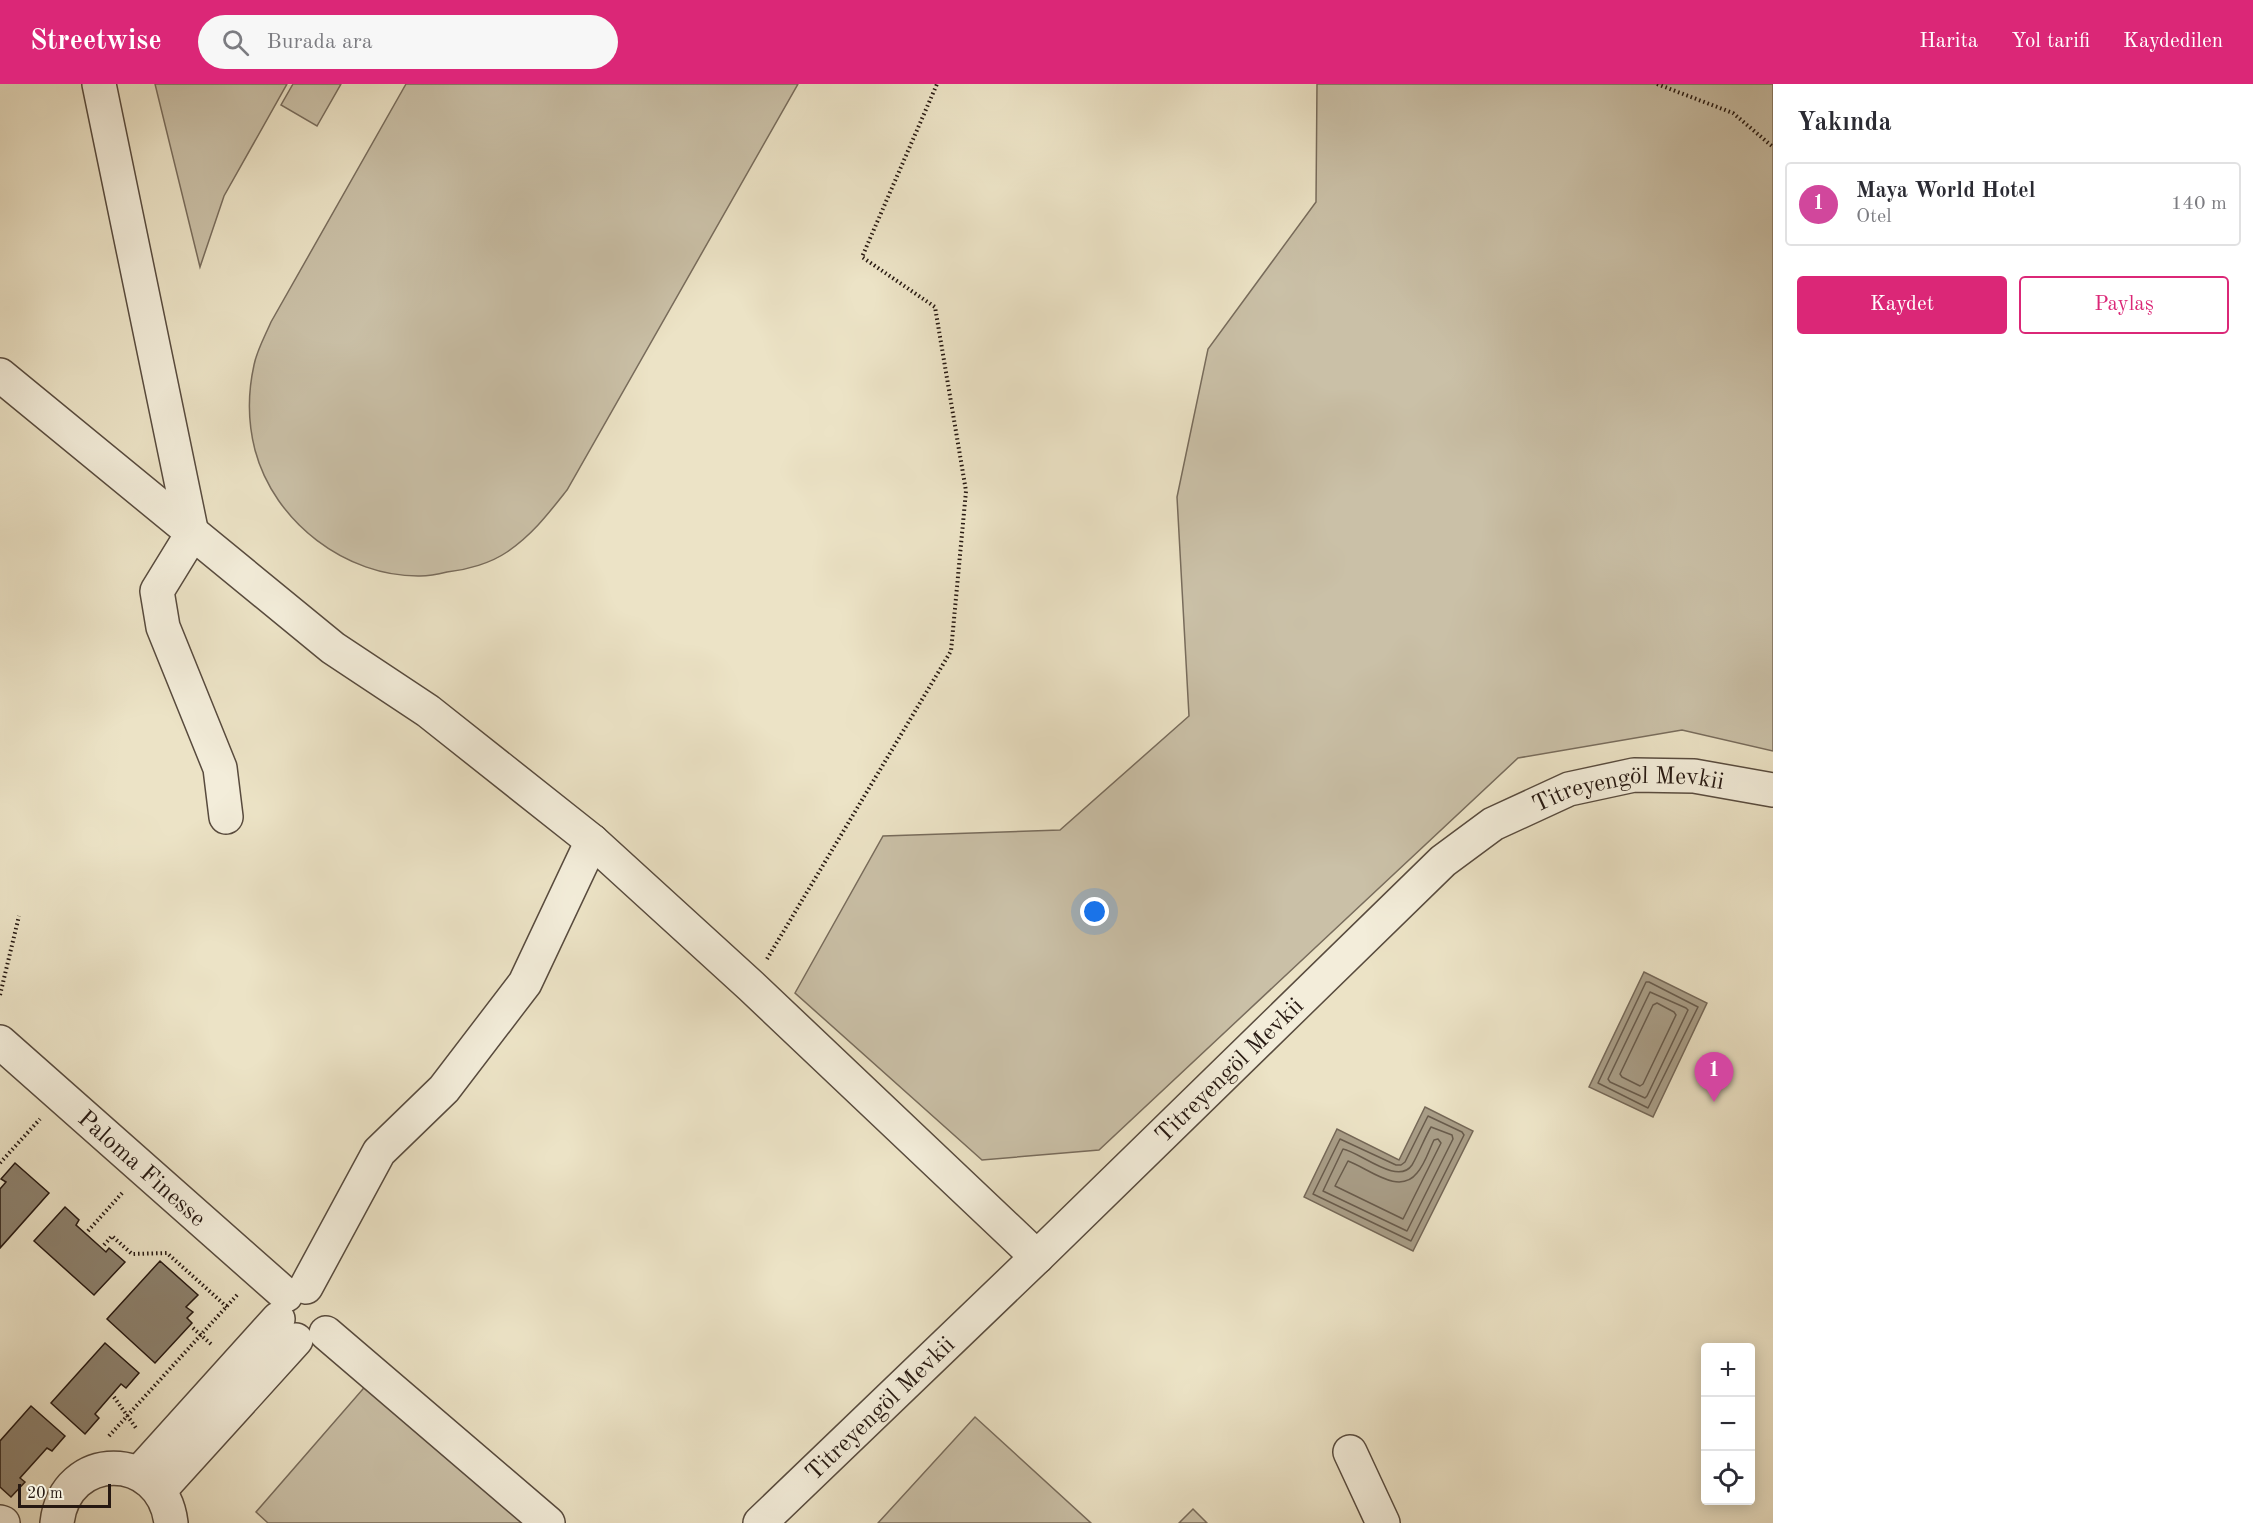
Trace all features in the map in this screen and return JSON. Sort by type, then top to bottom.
[{"type":"street","points":[[99,84],[192,534],[157,591],[163,627],[220,768],[226,817]]},
{"type":"street","points":[[0,375],[333,648],[428,711],[592,841],[751,986],[1037,1257]]},
{"type":"street","name":"Titreyengöl Mevkii","points":[[760,1523],[1443,861],[1493,824],[1569,789],[1634,775],[1694,776],[1773,790]]},
{"type":"street","points":[[149,1482],[298,1315],[379,1152],[444,1089],[525,982],[592,841]]},
{"type":"street","name":"Paloma Finesse","points":[[0,1042],[260,1271],[298,1315],[548,1523]]},
{"type":"street","points":[[1350,1452],[1383,1523]]},
{"type":"street","points":[[57,1523],[59,1510],[66,1493],[75,1483],[91,1472],[111,1468],[125,1469],[149,1482],[169,1508],[171,1523]]},
{"type":"path","points":[[751,986],[951,651],[966,491],[935,307],[862,257],[937,84]]},
{"type":"path","points":[[1657,84],[1732,113],[1773,147]]},
{"type":"path","points":[[0,995],[19,916]]},
{"type":"path","points":[[0,1163],[62,1096]]},
{"type":"path","points":[[88,1231],[144,1169]]},
{"type":"path","points":[[104,1245],[112,1236],[132,1254],[167,1253],[227,1307]]},
{"type":"path","points":[[104,1443],[260,1271]]},
{"type":"shaded area","points":[[155,84],[287,84],[224,196],[200,267]]},
{"type":"shaded area","points":[[293,84],[341,84],[317,126],[281,105]]},
{"type":"shaded area","points":[[406,84],[798,84],[567,490],[532,531],[501,556],[471,568],[423,576],[392,574],[366,567],[340,556],[296,522],[278,500],[265,476],[255,450],[250,408],[255,359],[271,322]]},
{"type":"shaded area","points":[[1317,84],[1773,84],[1773,751],[1682,730],[1518,758],[1099,1150],[982,1160],[795,993],[883,836],[1060,830],[1189,716],[1177,497],[1208,349],[1316,202]]},
{"type":"shaded area","points":[[369,1382],[531,1523],[268,1523],[256,1512]]},
{"type":"shaded area","points":[[975,1417],[1091,1523],[878,1523]]},
{"type":"shaded area","points":[[1193,1509],[1207,1523],[1179,1523]]},
{"type":"water","points":[[1644,972],[1707,1003],[1653,1117],[1589,1087]]},
{"type":"water","points":[[1425,1107],[1473,1131],[1413,1251],[1304,1197],[1337,1129],[1399,1160]]},
{"type":"building","points":[[15,1163],[49,1193],[0,1248],[0,1189],[6,1182],[1,1179]]},
{"type":"building","points":[[65,1207],[79,1220],[76,1225],[106,1252],[109,1248],[125,1262],[94,1295],[34,1241]]},
{"type":"building","points":[[160,1261],[198,1295],[186,1307],[193,1312],[187,1318],[192,1323],[155,1363],[107,1319]]},
{"type":"building","points":[[105,1343],[139,1373],[126,1388],[121,1384],[95,1414],[99,1418],[85,1434],[51,1403]]},
{"type":"building","points":[[31,1406],[65,1436],[52,1451],[47,1448],[20,1478],[25,1482],[11,1497],[0,1487],[0,1441]]},
{"type":"place","name":"Maya World Hotel","points":[[1714,1102]]}]
